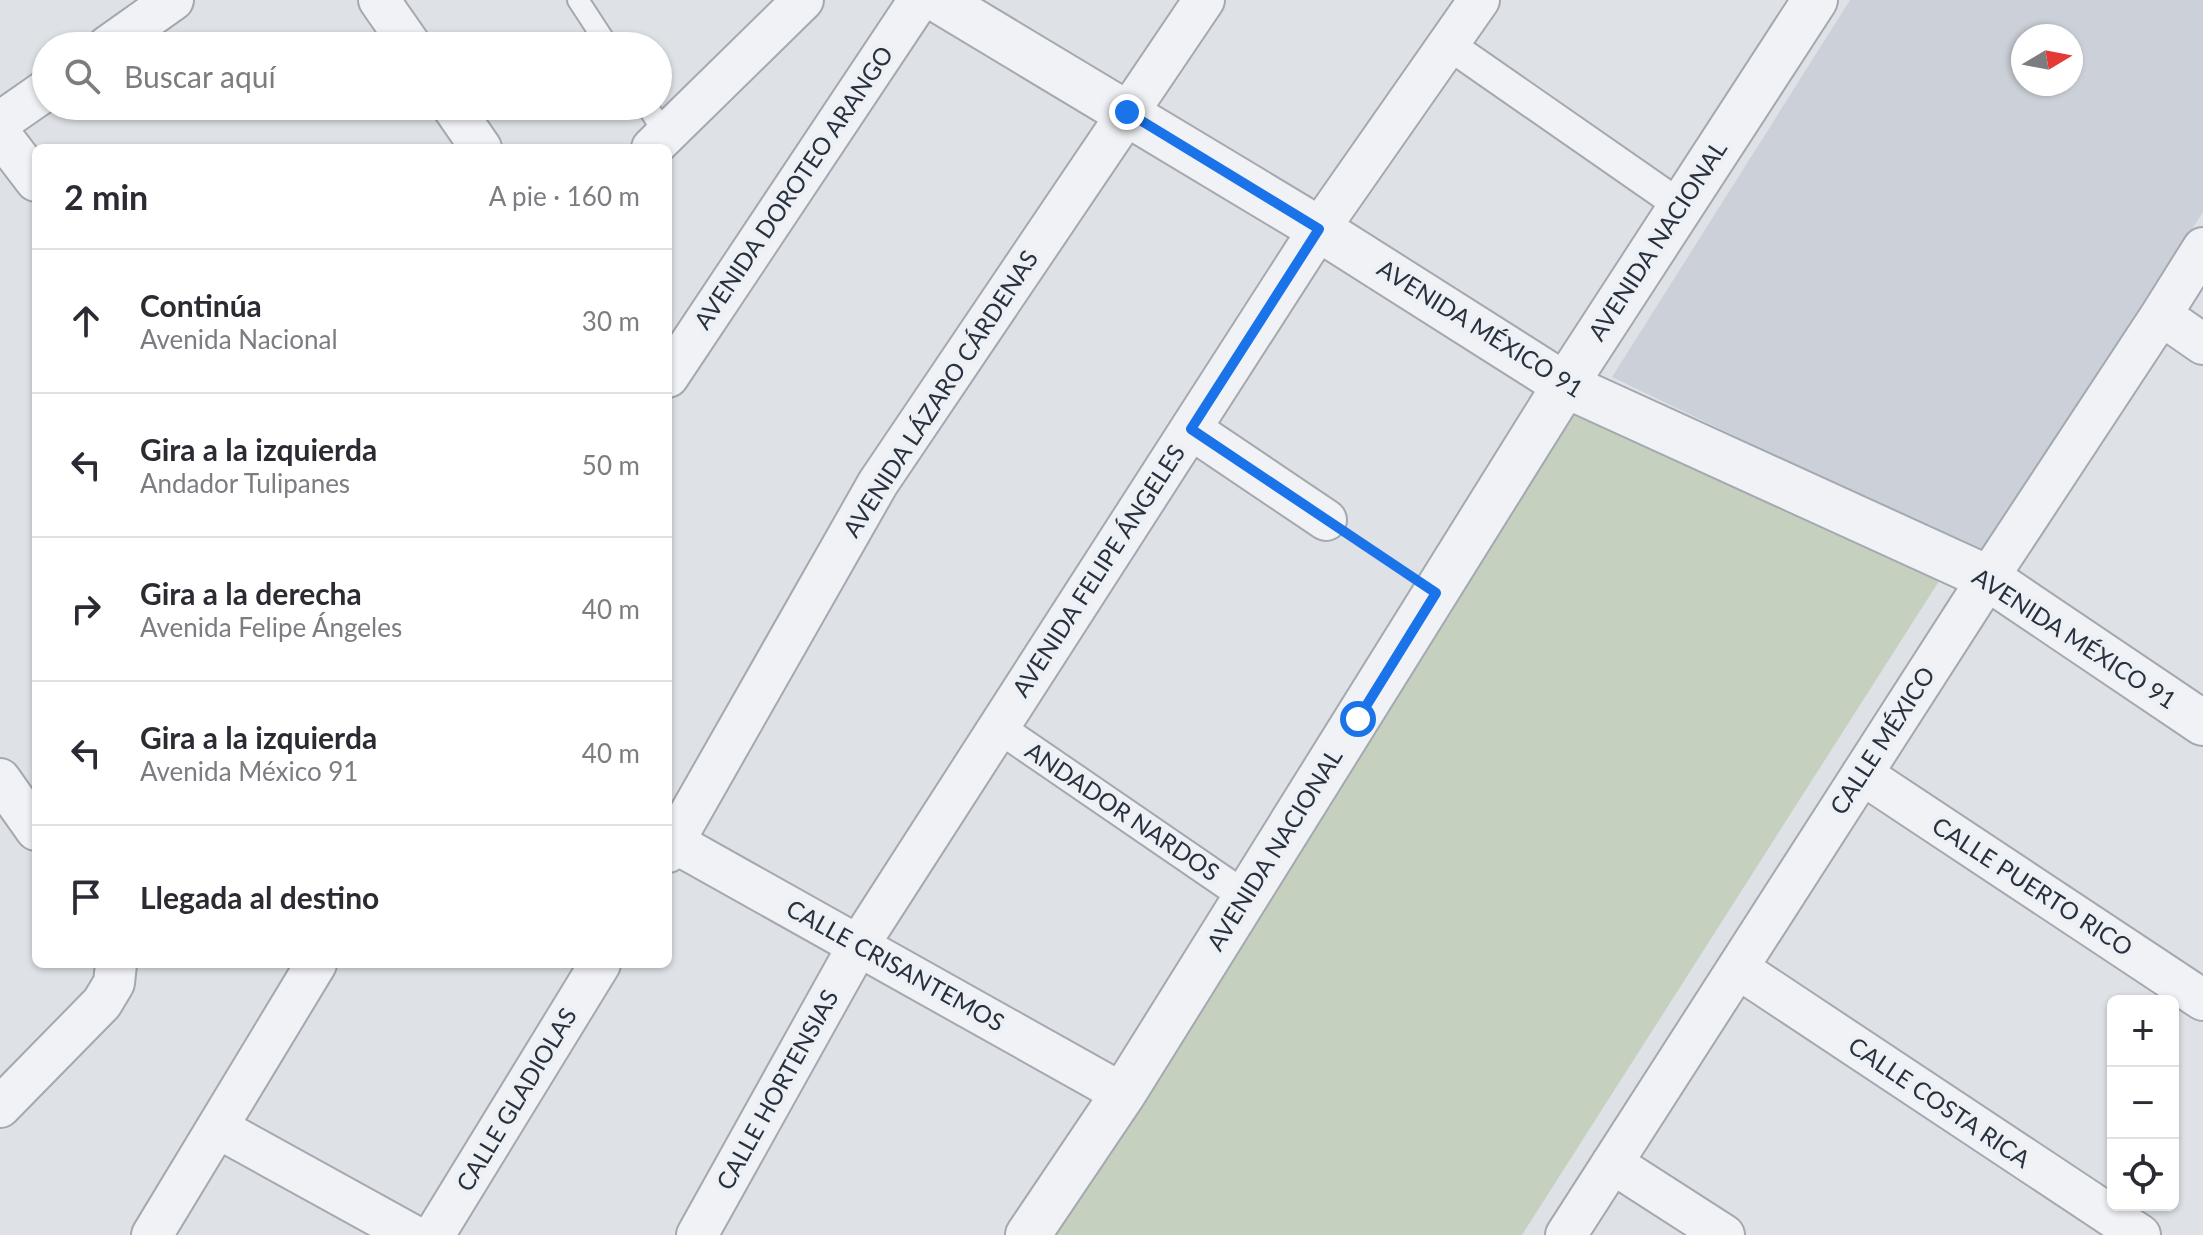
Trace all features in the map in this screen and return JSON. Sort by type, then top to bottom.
[{"type":"street","points":[[128,32],[173,0]]},
{"type":"street","points":[[379,0],[401,32]]},
{"type":"street","points":[[672,114],[803,0]]},
{"type":"street","name":"AVENIDA DOROTEO ARANGO","points":[[672,368],[919,0]]},
{"type":"street","name":"AVENIDA MÉXICO 91","points":[[938,0],[1319,229],[1565,385],[1988,578],[2203,723]]},
{"type":"street","name":"AVENIDA LÁZARO CÁRDENAS","points":[[672,841],[878,483],[1204,0]]},
{"type":"street","name":"AVENIDA FELIPE ÁNGELES","points":[[858,946],[1319,229],[1479,0]]},
{"type":"street","name":"AVENIDA NACIONAL","points":[[1028,1235],[1123,1094],[1565,385],[1815,0]]},
{"type":"street","points":[[1448,44],[1681,206]]},
{"type":"street","points":[[0,122],[32,100]]},
{"type":"street","points":[[462,120],[478,144]]},
{"type":"street","points":[[0,134],[32,176]]},
{"type":"street","name":"CALLE MÉXICO","points":[[1566,1235],[2203,248]]},
{"type":"street","points":[[2161,315],[2203,344]]},
{"type":"street","points":[[1191,429],[1326,520]]},
{"type":"street","name":"ANDADOR NARDOS","points":[[998,727],[1246,897]]},
{"type":"street","name":"CALLE PUERTO RICO","points":[[1862,774],[2203,1000]]},
{"type":"street","points":[[0,779],[32,824]]},
{"type":"street","name":"CALLE CRISANTEMOS","points":[[672,845],[1123,1094]]},
{"type":"street","name":"CALLE HORTENSIAS","points":[[697,1235],[858,946]]},
{"type":"street","points":[[152,1235],[314,968]]},
{"type":"street","name":"CALLE GLADIOLAS","points":[[434,1235],[598,968]]},
{"type":"street","name":"CALLE COSTA RICA","points":[[1739,969],[2140,1235]]},
{"type":"street","points":[[0,1107],[102,1003],[115,974]]},
{"type":"street","points":[[218,1128],[412,1235]]},
{"type":"street","points":[[1612,1163],[1724,1235]]},
{"type":"lane","points":[[578,0],[599,32]]},
{"type":"path","points":[[1326,520],[1436,593]]},
{"type":"shaded area","points":[[1850,0],[2203,0],[2203,212],[1982,555],[1612,377]]},
{"type":"green space","points":[[1573,404],[1941,578],[1522,1235],[1047,1235]]},
{"type":"route","points":[[1127,112],[1319,229],[1191,429],[1436,593],[1358,719]]}]
